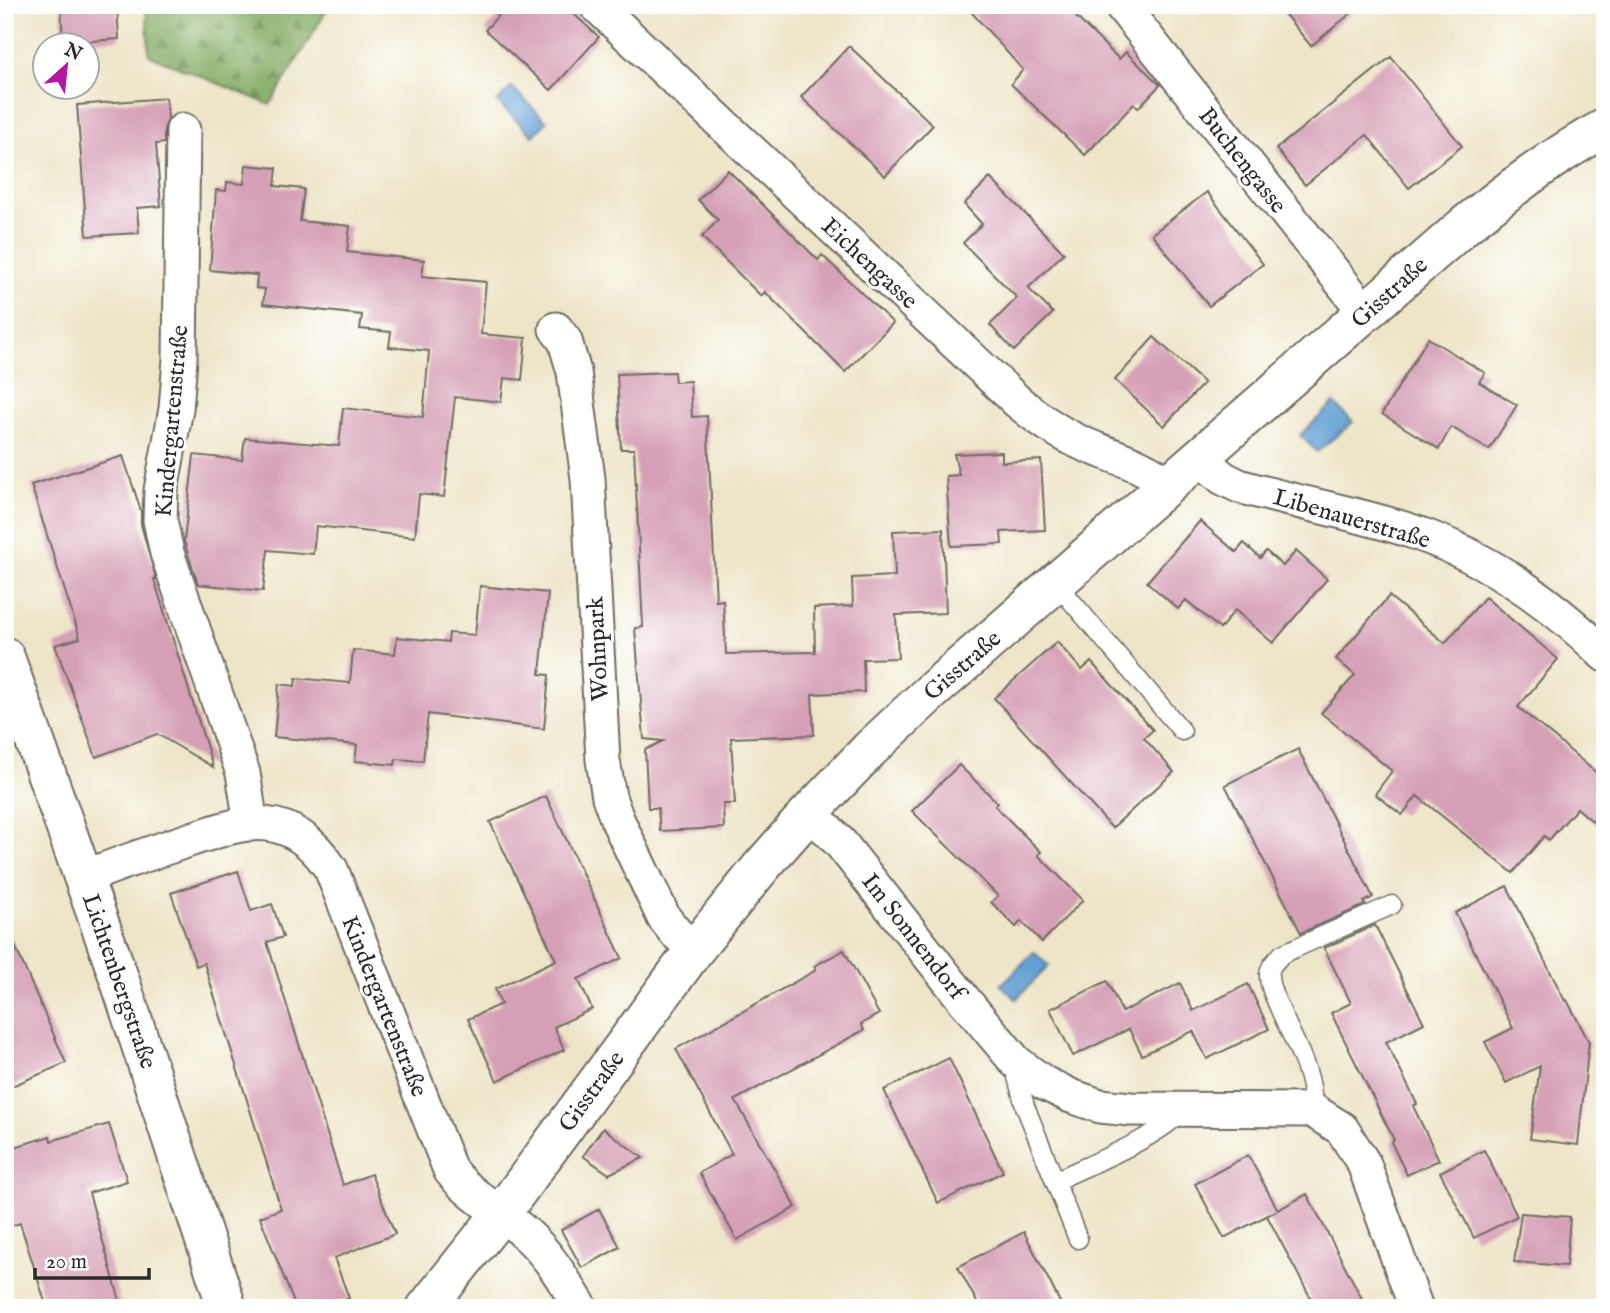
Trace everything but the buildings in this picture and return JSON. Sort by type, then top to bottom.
[{"type":"street","name":"Eichengasse","points":[[596,5],[1018,402],[1054,429],[1149,471],[1168,485]]},
{"type":"street","name":"Buchengasse","points":[[1121,5],[1366,313]]},
{"type":"street","name":"Gisstraße","points":[[426,1308],[500,1215],[695,949],[762,866],[870,749],[931,692],[1506,192],[1558,155],[1605,128]]},
{"type":"street","name":"Kindergartenstraße","points":[[183,131],[180,359],[176,409],[161,490],[160,520],[167,553],[243,773],[251,824]]},
{"type":"street","name":"Wohnpark","points":[[556,329],[565,341],[574,372],[588,480],[603,760],[609,797],[664,918],[676,933],[695,949]]},
{"type":"street","name":"Libenauerstraße","points":[[1200,458],[1223,478],[1239,486],[1370,519],[1443,543],[1483,563],[1537,596],[1605,656]]},
{"type":"street","name":"Lichtenbergstraße","points":[[5,657],[85,877],[227,1308]]},
{"type":"street","name":"Im Sonnendorf","points":[[808,814],[842,845],[1016,1062],[1044,1083],[1100,1106],[1130,1109],[1312,1110]]},
{"type":"street","name":"Kindergartenstraße","points":[[85,877],[144,855],[251,824],[267,824],[297,835],[320,853],[331,869],[450,1170],[461,1185],[500,1215]]},
{"type":"street","points":[[1312,1110],[1342,1129],[1364,1164],[1416,1308]]},
{"type":"street","points":[[500,1215],[542,1248],[581,1308]]},
{"type":"lane","points":[[1056,583],[1182,731]]},
{"type":"lane","points":[[1312,1110],[1314,1095],[1273,995],[1269,977],[1271,966],[1282,954],[1392,905]]},
{"type":"lane","name":"Im Sonnendorf","points":[[1016,1062],[1025,1106],[1079,1239]]},
{"type":"lane","points":[[1055,1181],[1158,1130],[1175,1119],[1182,1109]]},
{"type":"green space","points":[[146,5],[330,5],[270,105],[149,55]]},
{"type":"water","points":[[512,87],[547,122],[533,136],[497,102]]},
{"type":"water","points":[[1334,403],[1353,422],[1317,452],[1300,435]]},
{"type":"water","points":[[1034,952],[1049,966],[1016,999],[1001,985]]}]
